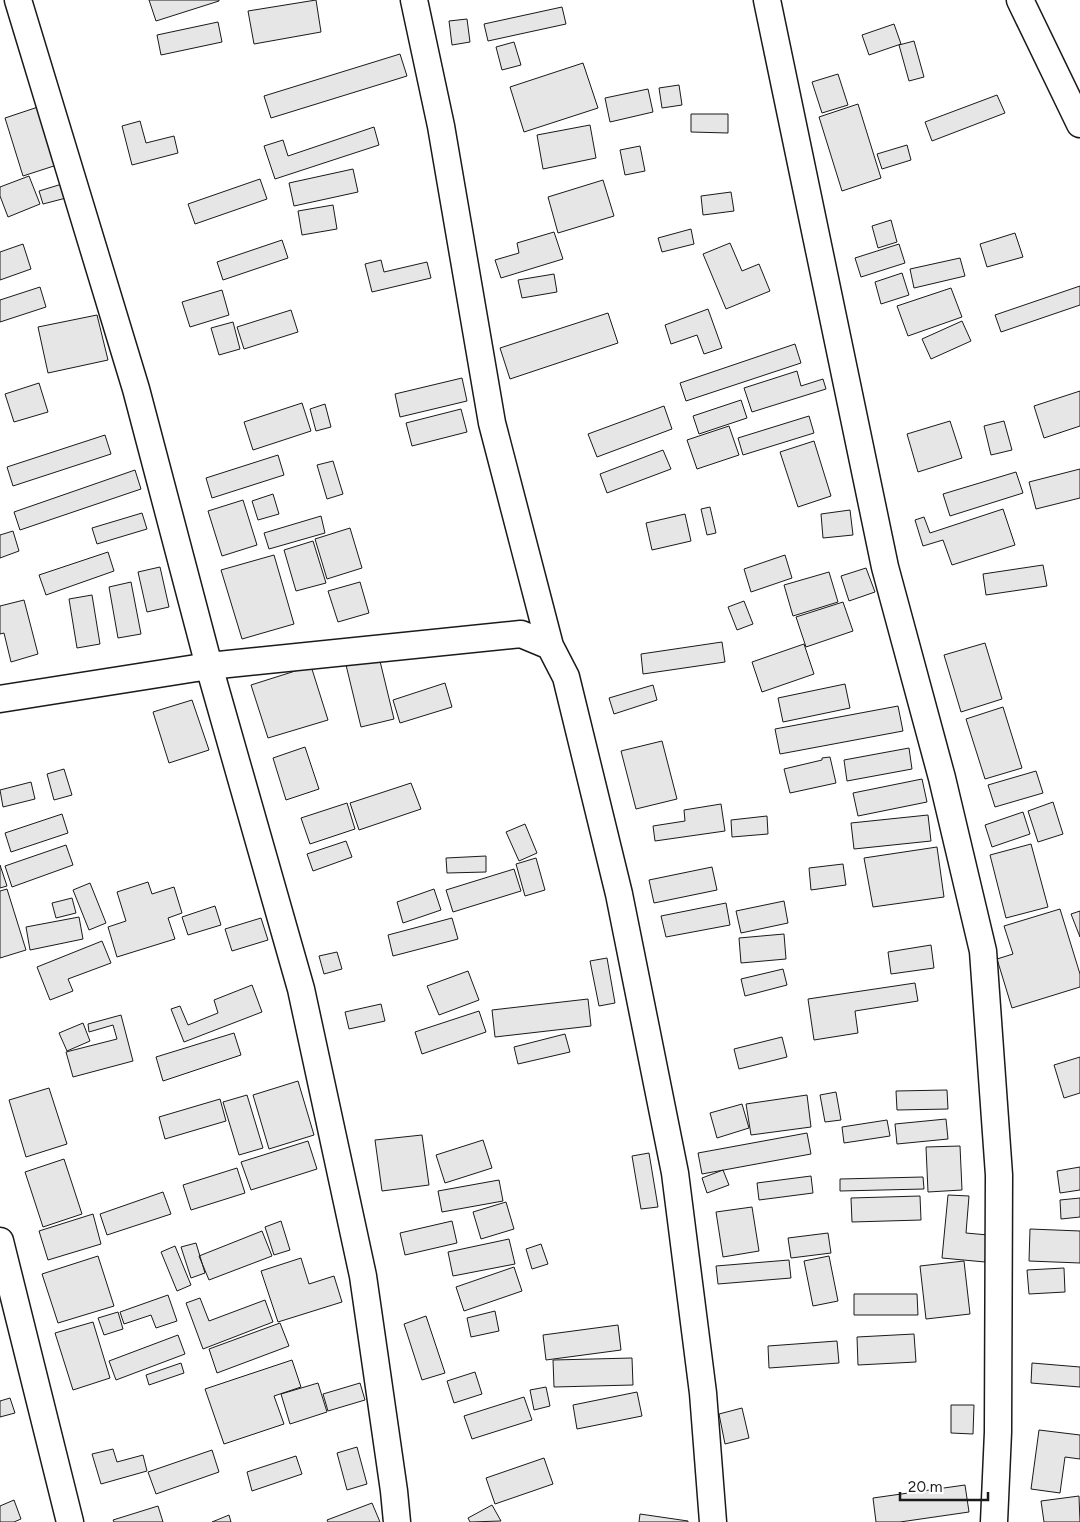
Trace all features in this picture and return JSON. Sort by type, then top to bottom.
[{"type":"street","points":[[18,0],[136,388],[209,666],[301,989],[363,1276],[397,1522]]},
{"type":"street","points":[[414,0],[441,126],[492,423],[550,646],[566,677],[619,894],[675,1173],[704,1393],[713,1522]]},
{"type":"street","points":[[767,0],[885,567],[942,778],[983,951],[999,1175],[998,1432],[994,1522]]},
{"type":"street","points":[[1020,0],[1080,124]]},
{"type":"street","points":[[0,699],[209,666],[521,634],[550,646]]},
{"type":"street","points":[[0,1241],[9,1314],[70,1522]]},
{"type":"building","points":[[149,0],[219,0],[219,1],[156,21]]},
{"type":"building","points":[[316,0],[321,32],[254,44],[248,11]]},
{"type":"building","points":[[562,7],[566,24],[488,41],[484,24]]},
{"type":"building","points":[[467,19],[470,42],[452,45],[449,21]]},
{"type":"building","points":[[218,22],[222,42],[161,55],[157,35]]},
{"type":"building","points":[[894,24],[901,44],[869,55],[862,35]]},
{"type":"building","points":[[914,41],[924,77],[909,81],[899,45]]},
{"type":"building","points":[[514,42],[521,65],[502,70],[496,47]]},
{"type":"building","points":[[400,54],[407,76],[271,118],[264,96]]},
{"type":"building","points":[[583,63],[598,108],[524,132],[510,87]]},
{"type":"building","points":[[838,74],[848,105],[822,113],[812,82]]},
{"type":"building","points":[[679,85],[682,105],[662,108],[659,88]]},
{"type":"building","points":[[648,89],[653,112],[610,122],[605,98]]},
{"type":"building","points":[[997,95],[1005,113],[932,141],[925,122]]},
{"type":"building","points":[[858,104],[881,178],[842,191],[819,117]]},
{"type":"building","points":[[44,105],[63,163],[23,176],[5,118]]},
{"type":"building","points":[[691,114],[728,114],[728,133],[691,132]]},
{"type":"building","points":[[140,121],[146,143],[174,136],[178,153],[132,165],[122,126]]},
{"type":"building","points":[[590,125],[596,158],[543,169],[537,135]]},
{"type":"building","points":[[374,127],[379,145],[275,179],[264,146],[283,140],[288,156]]},
{"type":"building","points":[[907,145],[911,160],[882,169],[877,154]]},
{"type":"building","points":[[640,146],[645,171],[625,175],[620,150]]},
{"type":"building","points":[[353,169],[358,192],[294,206],[289,183]]},
{"type":"building","points":[[29,176],[40,204],[8,217],[0,196],[0,187]]},
{"type":"building","points":[[260,179],[267,199],[195,224],[188,204]]},
{"type":"building","points":[[603,180],[614,216],[558,233],[548,197]]},
{"type":"building","points":[[62,184],[66,198],[43,204],[39,191]]},
{"type":"building","points":[[731,192],[734,211],[703,215],[701,196]]},
{"type":"building","points":[[333,205],[337,229],[302,235],[298,211]]},
{"type":"building","points":[[891,220],[897,242],[878,248],[872,226]]},
{"type":"building","points":[[691,229],[694,244],[662,252],[658,238]]},
{"type":"building","points":[[554,232],[563,259],[501,278],[495,260],[519,253],[517,243]]},
{"type":"building","points":[[1015,233],[1023,257],[987,267],[980,244]]},
{"type":"building","points":[[282,240],[288,258],[223,280],[217,262]]},
{"type":"building","points":[[730,243],[742,271],[759,264],[770,291],[726,309],[703,254]]},
{"type":"building","points":[[23,244],[31,269],[0,280],[0,252]]},
{"type":"building","points":[[899,244],[905,263],[861,277],[855,258]]},
{"type":"building","points":[[960,258],[965,276],[914,288],[910,269]]},
{"type":"building","points":[[381,260],[384,272],[427,262],[431,278],[372,292],[365,264]]},
{"type":"building","points":[[902,273],[909,295],[881,304],[875,282]]},
{"type":"building","points":[[554,274],[557,292],[522,298],[518,280]]},
{"type":"building","points":[[1080,286],[1080,305],[1001,332],[995,315]]},
{"type":"building","points":[[40,287],[46,307],[0,322],[0,300]]},
{"type":"building","points":[[951,288],[962,317],[908,336],[897,306]]},
{"type":"building","points":[[222,290],[229,315],[190,327],[182,302]]},
{"type":"building","points":[[708,309],[722,348],[704,354],[697,335],[671,344],[665,325]]},
{"type":"building","points":[[291,310],[298,332],[244,349],[237,327]]},
{"type":"building","points":[[608,313],[618,343],[510,379],[500,348]]},
{"type":"building","points":[[97,315],[108,360],[48,373],[38,327]]},
{"type":"building","points":[[962,321],[971,341],[931,359],[922,339]]},
{"type":"building","points":[[233,322],[240,349],[219,355],[211,328]]},
{"type":"building","points":[[795,344],[801,363],[686,401],[680,383]]},
{"type":"building","points":[[797,371],[801,386],[823,379],[826,389],[752,412],[744,388]]},
{"type":"building","points":[[462,378],[467,401],[400,417],[395,394]]},
{"type":"building","points":[[39,383],[48,412],[14,422],[5,394]]},
{"type":"building","points":[[1080,391],[1080,426],[1044,438],[1034,406]]},
{"type":"building","points":[[741,400],[747,418],[699,434],[693,416]]},
{"type":"building","points":[[302,403],[311,431],[253,450],[244,422]]},
{"type":"building","points":[[325,404],[331,427],[316,431],[310,409]]},
{"type":"building","points":[[664,406],[672,429],[597,457],[588,434]]},
{"type":"building","points":[[461,409],[467,432],[412,446],[406,423]]},
{"type":"building","points":[[809,416],[814,433],[743,455],[738,438]]},
{"type":"building","points":[[950,421],[962,458],[918,472],[907,434]]},
{"type":"building","points":[[1004,421],[1012,450],[991,455],[984,426]]},
{"type":"building","points":[[729,426],[739,455],[697,469],[687,440]]},
{"type":"building","points":[[105,435],[111,454],[13,486],[7,467]]},
{"type":"building","points":[[814,441],[831,496],[798,507],[780,452]]},
{"type":"building","points":[[663,450],[671,469],[607,493],[600,474]]},
{"type":"building","points":[[278,455],[284,475],[212,498],[206,478]]},
{"type":"building","points":[[333,461],[343,494],[327,499],[317,465]]},
{"type":"building","points":[[1080,469],[1080,498],[1036,509],[1029,482]]},
{"type":"building","points":[[135,470],[141,489],[20,530],[14,512]]},
{"type":"building","points":[[1016,472],[1023,493],[950,516],[943,494]]},
{"type":"building","points":[[273,494],[279,514],[258,520],[252,501]]},
{"type":"building","points":[[243,500],[257,545],[222,556],[208,511]]},
{"type":"building","points":[[710,507],[716,533],[707,535],[701,509]]},
{"type":"building","points":[[1003,509],[1015,545],[952,565],[943,540],[923,546],[915,520],[924,517],[930,533]]},
{"type":"building","points":[[850,510],[853,535],[823,538],[821,514]]},
{"type":"building","points":[[142,513],[147,529],[97,544],[92,528]]},
{"type":"building","points":[[685,514],[691,541],[652,550],[646,523]]},
{"type":"building","points":[[321,516],[325,533],[269,549],[264,533]]},
{"type":"building","points":[[350,528],[362,568],[327,579],[315,539]]},
{"type":"building","points":[[13,531],[19,551],[0,558],[0,535]]},
{"type":"building","points":[[313,541],[326,583],[296,591],[284,550]]},
{"type":"building","points":[[108,552],[114,571],[46,595],[39,575]]},
{"type":"building","points":[[274,555],[294,624],[242,639],[221,570]]},
{"type":"building","points":[[785,555],[792,578],[751,592],[744,569]]},
{"type":"building","points":[[1043,565],[1047,586],[986,595],[983,574]]},
{"type":"building","points":[[160,567],[169,607],[147,612],[138,572]]},
{"type":"building","points":[[866,568],[875,592],[849,601],[841,576]]},
{"type":"building","points":[[829,572],[838,602],[793,616],[784,585]]},
{"type":"building","points":[[131,582],[141,634],[118,638],[109,587]]},
{"type":"building","points":[[360,582],[369,613],[338,622],[328,591]]},
{"type":"building","points":[[92,595],[100,644],[77,648],[69,599]]},
{"type":"building","points":[[24,600],[38,654],[11,662],[4,633],[0,634],[0,606]]},
{"type":"building","points":[[744,601],[753,624],[737,630],[728,607]]},
{"type":"building","points":[[843,602],[853,631],[806,647],[796,617]]},
{"type":"building","points":[[722,642],[725,662],[643,674],[641,654]]},
{"type":"building","points":[[985,643],[1002,699],[961,712],[944,655]]},
{"type":"building","points":[[804,644],[814,674],[762,692],[752,662]]},
{"type":"building","points":[[379,657],[394,719],[361,727],[346,665]]},
{"type":"building","points":[[311,666],[328,720],[268,738],[251,685]]},
{"type":"building","points":[[445,683],[452,707],[400,723],[393,700]]},
{"type":"building","points":[[845,684],[850,708],[783,722],[778,698]]},
{"type":"building","points":[[653,685],[657,700],[614,714],[609,698]]},
{"type":"building","points":[[192,700],[209,750],[169,763],[153,712]]},
{"type":"building","points":[[898,706],[903,731],[780,754],[775,729]]},
{"type":"building","points":[[1003,707],[1022,768],[985,779],[966,719]]},
{"type":"building","points":[[662,741],[677,799],[636,809],[621,751]]},
{"type":"building","points":[[305,747],[319,789],[286,800],[273,758]]},
{"type":"building","points":[[909,748],[912,769],[847,781],[844,760]]},
{"type":"building","points":[[830,757],[836,783],[790,793],[784,769]]},
{"type":"building","points":[[64,769],[72,795],[54,800],[47,774]]},
{"type":"building","points":[[1036,771],[1043,793],[995,807],[988,785]]},
{"type":"building","points":[[922,779],[927,802],[858,816],[853,793]]},
{"type":"building","points":[[31,782],[35,799],[3,807],[0,790]]},
{"type":"building","points":[[411,783],[421,809],[359,830],[350,803]]},
{"type":"building","points":[[1053,802],[1063,834],[1038,842],[1028,811]]},
{"type":"building","points":[[347,803],[355,829],[310,844],[301,818]]},
{"type":"building","points":[[721,804],[725,831],[655,841],[653,826],[685,821],[684,810]]},
{"type":"building","points":[[1023,812],[1030,834],[992,847],[985,825]]},
{"type":"building","points":[[62,814],[68,833],[11,852],[5,833]]},
{"type":"building","points":[[928,815],[931,841],[854,849],[851,823]]},
{"type":"building","points":[[767,816],[768,834],[732,837],[731,820]]},
{"type":"building","points":[[525,824],[537,853],[519,861],[506,832]]},
{"type":"building","points":[[346,841],[352,857],[313,871],[307,854]]},
{"type":"building","points":[[1031,844],[1048,907],[1006,918],[990,855]]},
{"type":"building","points":[[66,845],[73,865],[12,887],[5,866]]},
{"type":"building","points":[[937,847],[944,897],[873,907],[864,858]]},
{"type":"building","points":[[486,856],[486,872],[447,873],[446,858]]},
{"type":"building","points":[[536,858],[545,890],[525,896],[516,864]]},
{"type":"building","points":[[843,864],[846,885],[811,890],[809,868]]},
{"type":"building","points":[[0,865],[7,886],[0,888]]},
{"type":"building","points":[[712,867],[717,890],[654,903],[649,880]]},
{"type":"building","points":[[514,869],[521,891],[453,912],[446,890]]},
{"type":"building","points":[[148,882],[152,894],[174,887],[182,913],[168,918],[175,939],[117,957],[108,927],[126,921],[117,892]]},
{"type":"building","points":[[90,883],[106,923],[89,930],[73,890]]},
{"type":"building","points":[[7,889],[26,950],[0,958],[0,891]]},
{"type":"building","points":[[434,889],[441,910],[403,923],[397,902]]},
{"type":"building","points":[[72,898],[76,913],[56,918],[52,903]]},
{"type":"building","points":[[784,901],[788,923],[741,933],[736,911]]},
{"type":"building","points":[[726,903],[730,925],[666,937],[661,916]]},
{"type":"building","points":[[215,906],[221,925],[188,935],[182,917]]},
{"type":"building","points":[[1060,909],[1080,974],[1080,987],[1012,1008],[997,959],[1013,954],[1004,926]]},
{"type":"building","points":[[1080,911],[1080,937],[1071,914]]},
{"type":"building","points":[[79,917],[83,939],[30,950],[26,927]]},
{"type":"building","points":[[261,918],[268,940],[232,951],[225,929]]},
{"type":"building","points":[[452,918],[458,939],[393,956],[388,935]]},
{"type":"building","points":[[784,934],[786,959],[741,963],[739,938]]},
{"type":"building","points":[[102,941],[111,963],[68,979],[73,991],[50,1000],[37,967]]},
{"type":"building","points":[[931,945],[934,968],[891,974],[888,952]]},
{"type":"building","points":[[337,952],[342,969],[324,974],[319,956]]},
{"type":"building","points":[[607,958],[615,1003],[599,1006],[590,961]]},
{"type":"building","points":[[783,969],[787,985],[745,996],[741,979]]},
{"type":"building","points":[[468,971],[479,1000],[439,1015],[427,986]]},
{"type":"building","points":[[915,983],[918,1001],[855,1011],[858,1033],[814,1040],[808,999]]},
{"type":"building","points":[[252,985],[262,1012],[184,1042],[171,1009],[180,1006],[188,1025],[218,1013],[214,1000]]},
{"type":"building","points":[[588,999],[591,1026],[495,1037],[492,1010]]},
{"type":"building","points":[[381,1004],[385,1021],[349,1029],[345,1012]]},
{"type":"building","points":[[479,1011],[486,1032],[422,1054],[415,1032]]},
{"type":"building","points":[[121,1015],[133,1061],[73,1077],[66,1052],[117,1039],[113,1025],[89,1032],[88,1024]]},
{"type":"building","points":[[83,1023],[90,1041],[67,1051],[59,1033]]},
{"type":"building","points":[[234,1033],[241,1055],[163,1081],[156,1057]]},
{"type":"building","points":[[565,1034],[570,1052],[518,1064],[514,1047]]},
{"type":"building","points":[[782,1037],[787,1057],[739,1069],[734,1049]]},
{"type":"building","points":[[1080,1057],[1080,1093],[1064,1098],[1054,1065]]},
{"type":"building","points":[[298,1081],[314,1135],[269,1149],[253,1095]]},
{"type":"building","points":[[49,1088],[67,1144],[26,1157],[9,1100]]},
{"type":"building","points":[[947,1090],[948,1109],[897,1110],[896,1091]]},
{"type":"building","points":[[836,1092],[841,1120],[825,1122],[820,1095]]},
{"type":"building","points":[[247,1095],[263,1148],[239,1155],[223,1102]]},
{"type":"building","points":[[807,1095],[811,1127],[751,1135],[746,1104]]},
{"type":"building","points":[[220,1099],[226,1121],[165,1139],[159,1117]]},
{"type":"building","points":[[742,1104],[749,1128],[717,1138],[710,1113]]},
{"type":"building","points":[[946,1119],[948,1139],[897,1144],[895,1124]]},
{"type":"building","points":[[887,1120],[890,1136],[844,1143],[842,1127]]},
{"type":"building","points":[[807,1133],[811,1154],[702,1174],[698,1153]]},
{"type":"building","points":[[422,1135],[429,1185],[382,1191],[375,1140]]},
{"type":"building","points":[[483,1140],[492,1168],[445,1183],[436,1155]]},
{"type":"building","points":[[308,1141],[317,1169],[251,1190],[241,1162]]},
{"type":"building","points":[[960,1146],[962,1190],[928,1192],[926,1147]]},
{"type":"building","points":[[649,1153],[658,1207],[641,1209],[632,1156]]},
{"type":"building","points":[[64,1159],[82,1214],[43,1227],[25,1172]]},
{"type":"building","points":[[1080,1167],[1080,1190],[1060,1193],[1057,1171]]},
{"type":"building","points":[[237,1168],[245,1193],[191,1210],[183,1185]]},
{"type":"building","points":[[723,1170],[729,1185],[707,1193],[702,1178]]},
{"type":"building","points":[[811,1176],[813,1193],[759,1200],[757,1183]]},
{"type":"building","points":[[923,1177],[924,1189],[840,1191],[840,1179]]},
{"type":"building","points":[[499,1180],[503,1201],[442,1212],[438,1191]]},
{"type":"building","points":[[163,1192],[171,1214],[107,1235],[100,1214]]},
{"type":"building","points":[[948,1195],[969,1196],[966,1233],[988,1235],[985,1262],[942,1258]]},
{"type":"building","points":[[920,1196],[921,1220],[852,1222],[851,1198]]},
{"type":"building","points":[[1080,1198],[1080,1217],[1061,1219],[1060,1200]]},
{"type":"building","points":[[506,1202],[514,1229],[481,1239],[473,1212]]},
{"type":"building","points":[[752,1207],[759,1251],[723,1257],[716,1212]]},
{"type":"building","points":[[93,1214],[101,1244],[48,1260],[39,1231]]},
{"type":"building","points":[[281,1221],[290,1250],[274,1255],[265,1227]]},
{"type":"building","points":[[452,1221],[457,1243],[405,1255],[400,1233]]},
{"type":"building","points":[[1030,1229],[1080,1231],[1080,1263],[1029,1261]]},
{"type":"building","points":[[262,1231],[272,1256],[209,1280],[199,1256]]},
{"type":"building","points":[[828,1233],[831,1253],[791,1258],[788,1238]]},
{"type":"building","points":[[509,1239],[515,1264],[453,1276],[448,1252]]},
{"type":"building","points":[[196,1243],[205,1273],[191,1278],[181,1247]]},
{"type":"building","points":[[541,1244],[548,1264],[532,1269],[526,1249]]},
{"type":"building","points":[[175,1246],[191,1285],[177,1291],[161,1252]]},
{"type":"building","points":[[98,1256],[114,1306],[58,1323],[42,1274]]},
{"type":"building","points":[[829,1256],[838,1301],[813,1306],[804,1261]]},
{"type":"building","points":[[301,1258],[309,1284],[334,1276],[342,1302],[278,1322],[261,1271]]},
{"type":"building","points":[[789,1260],[791,1278],[718,1284],[716,1266]]},
{"type":"building","points":[[964,1261],[970,1314],[926,1319],[920,1266]]},
{"type":"building","points":[[514,1267],[522,1291],[464,1311],[456,1287]]},
{"type":"building","points":[[1064,1268],[1065,1292],[1029,1294],[1027,1270]]},
{"type":"building","points":[[854,1294],[917,1294],[918,1315],[854,1315]]},
{"type":"building","points":[[168,1295],[177,1321],[156,1328],[151,1315],[124,1324],[120,1312]]},
{"type":"building","points":[[200,1298],[209,1321],[265,1300],[273,1322],[203,1349],[186,1303]]},
{"type":"building","points":[[495,1311],[499,1331],[471,1337],[467,1318]]},
{"type":"building","points":[[118,1312],[123,1329],[104,1335],[98,1318]]},
{"type":"building","points":[[426,1316],[445,1373],[422,1380],[404,1324]]},
{"type":"building","points":[[93,1322],[110,1378],[73,1390],[55,1333]]},
{"type":"building","points":[[280,1323],[289,1346],[217,1373],[209,1349]]},
{"type":"building","points":[[618,1325],[621,1350],[546,1360],[543,1335]]},
{"type":"building","points":[[914,1334],[916,1362],[858,1365],[857,1337]]},
{"type":"building","points":[[178,1335],[185,1354],[116,1380],[109,1361]]},
{"type":"building","points":[[837,1341],[839,1363],[769,1368],[768,1346]]},
{"type":"building","points":[[632,1358],[633,1385],[554,1387],[553,1360]]},
{"type":"building","points":[[292,1360],[301,1387],[274,1396],[284,1424],[224,1444],[205,1389]]},
{"type":"building","points":[[181,1363],[184,1373],[149,1385],[146,1375]]},
{"type":"building","points":[[1032,1363],[1080,1367],[1080,1387],[1031,1383]]},
{"type":"building","points":[[475,1372],[482,1394],[454,1403],[447,1381]]},
{"type":"building","points":[[318,1383],[327,1412],[290,1424],[281,1394]]},
{"type":"building","points":[[360,1383],[365,1400],[328,1411],[323,1394]]},
{"type":"building","points":[[546,1387],[550,1406],[534,1410],[530,1390]]},
{"type":"building","points":[[637,1392],[642,1416],[577,1429],[573,1405]]},
{"type":"building","points":[[524,1397],[532,1420],[472,1439],[464,1416]]},
{"type":"building","points":[[10,1398],[15,1413],[0,1417],[0,1401]]},
{"type":"building","points":[[951,1405],[974,1405],[973,1434],[951,1433]]},
{"type":"building","points":[[742,1408],[749,1438],[725,1444],[719,1414]]},
{"type":"building","points":[[1039,1430],[1080,1435],[1080,1459],[1065,1457],[1060,1493],[1031,1489]]},
{"type":"building","points":[[357,1447],[367,1484],[347,1490],[337,1453]]},
{"type":"building","points":[[113,1449],[117,1462],[143,1455],[147,1471],[101,1484],[92,1454]]},
{"type":"building","points":[[212,1450],[219,1472],[156,1494],[148,1472]]},
{"type":"building","points":[[296,1456],[302,1474],[252,1491],[247,1472]]},
{"type":"building","points":[[544,1458],[553,1484],[495,1504],[486,1478]]},
{"type":"building","points":[[965,1485],[969,1512],[900,1522],[876,1522],[873,1498]]},
{"type":"building","points":[[1079,1496],[1080,1522],[1044,1522],[1041,1501]]},
{"type":"building","points":[[14,1500],[21,1519],[14,1522],[0,1522],[0,1506]]},
{"type":"building","points":[[372,1503],[380,1522],[328,1522],[327,1520]]},
{"type":"building","points":[[492,1505],[501,1521],[470,1522],[468,1518]]},
{"type":"building","points":[[158,1506],[163,1522],[114,1522],[113,1520]]},
{"type":"building","points":[[640,1514],[688,1521],[688,1522],[639,1522]]},
{"type":"building","points":[[229,1515],[231,1522],[212,1522]]}]
